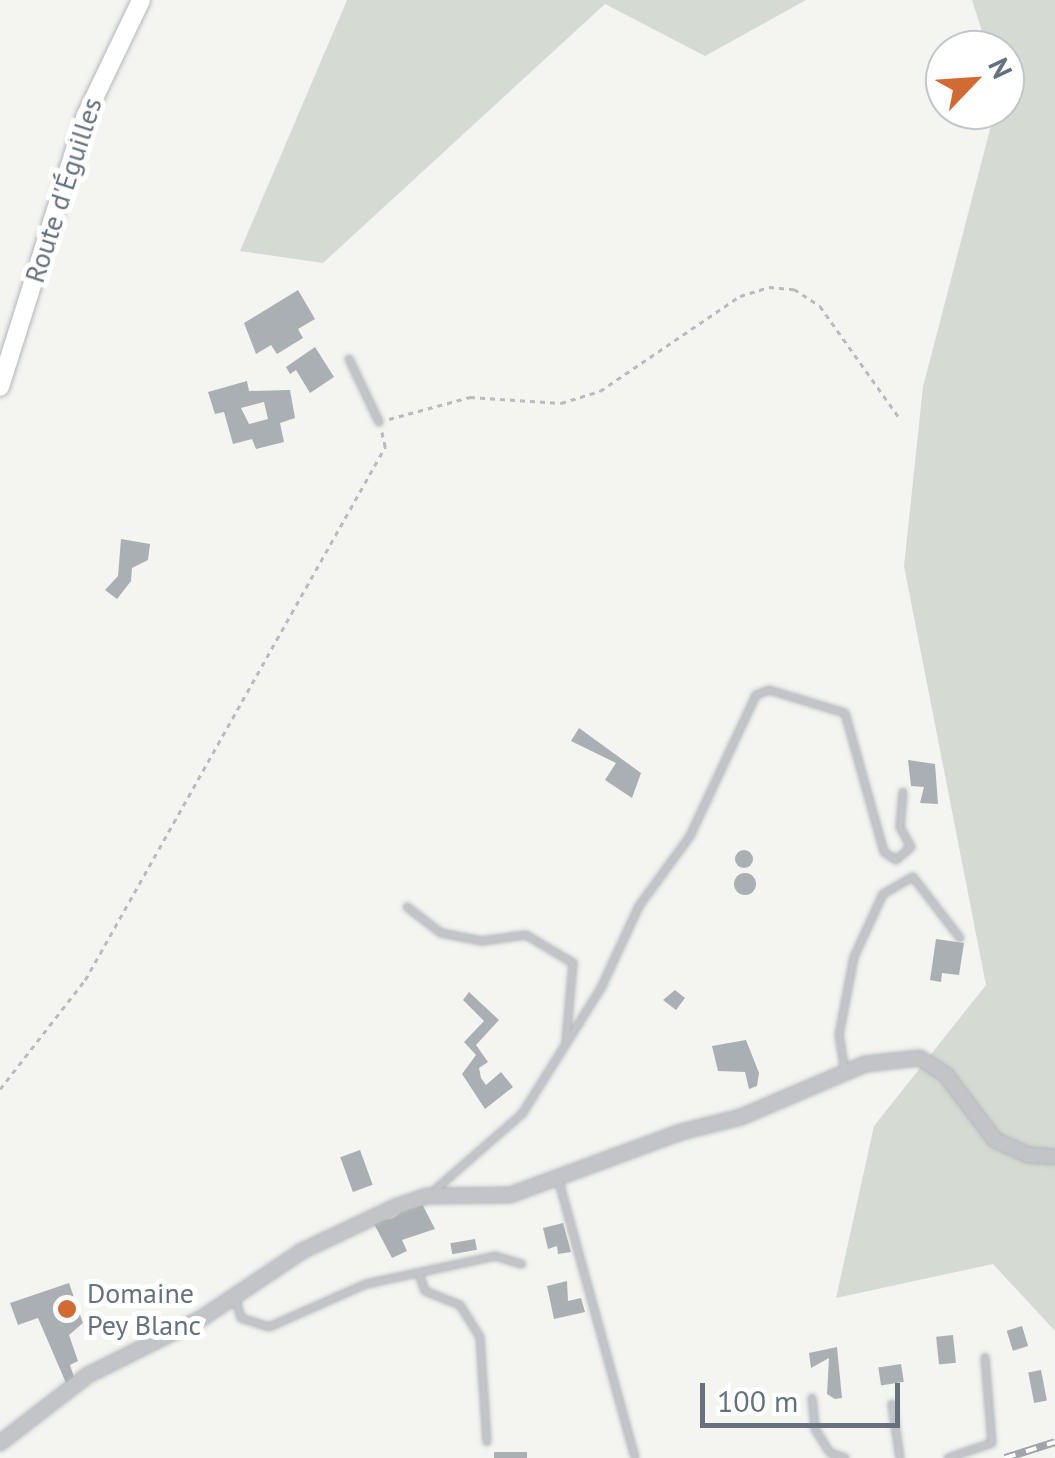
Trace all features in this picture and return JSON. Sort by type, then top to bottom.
[{"type":"street","name":"Route d'Éguilles","points":[[0,386],[86,115],[140,0]]},
{"type":"street","points":[[0,1443],[88,1375],[235,1296],[302,1251],[428,1196],[484,1199],[742,1117],[845,1073],[894,1057],[920,1058],[946,1075],[995,1140],[1028,1155],[1055,1157]]},
{"type":"lane","points":[[349,359],[379,422]]},
{"type":"lane","points":[[428,1196],[522,1114],[602,988],[640,906],[690,836],[756,695],[769,690],[845,713],[884,852],[896,860],[911,847],[900,827],[903,792]]},
{"type":"lane","points":[[845,1073],[839,1035],[854,957],[883,894],[913,877],[960,938]]},
{"type":"lane","points":[[407,906],[441,933],[482,941],[526,935],[572,963],[566,1043]]},
{"type":"lane","points":[[557,1176],[635,1458]]},
{"type":"lane","points":[[235,1296],[241,1318],[269,1327],[366,1284],[495,1256],[522,1264]]},
{"type":"lane","points":[[419,1272],[425,1291],[460,1305],[480,1337],[487,1442]]},
{"type":"lane","points":[[948,1458],[992,1443],[986,1358]]},
{"type":"lane","points":[[812,1398],[815,1430],[830,1453],[844,1458]]},
{"type":"lane","points":[[892,1404],[900,1458]]},
{"type":"path","points":[[0,1089],[85,980],[385,447],[379,422],[470,397],[561,403],[600,391],[740,296],[769,287],[794,290],[820,306],[901,420]]},
{"type":"shaded area","points":[[347,0],[806,0],[705,56],[605,4],[323,263],[240,251]]},
{"type":"shaded area","points":[[972,0],[1055,0],[1055,1331],[993,1264],[836,1298],[874,1126],[986,985],[904,566],[923,387],[990,130],[1025,130],[1025,30],[982,30]]},
{"type":"building","points":[[298,290],[315,319],[298,329],[303,338],[277,354],[271,345],[256,354],[244,323]]},
{"type":"building","points":[[315,347],[334,377],[310,393],[296,370],[290,374],[286,367]]},
{"type":"building","points":[[247,381],[249,391],[290,390],[295,418],[280,423],[284,442],[256,449],[252,439],[233,444],[224,412],[215,414],[208,392]],"holes":[[[264,402],[268,419],[249,424],[241,408]]]},
{"type":"building","points":[[121,539],[150,544],[148,560],[132,568],[131,581],[117,599],[105,590],[118,576]]},
{"type":"building","points":[[579,728],[641,773],[632,798],[605,780],[616,763],[571,741]]},
{"type":"building","points":[[908,760],[935,764],[938,804],[920,803],[924,787],[911,786]]},
{"type":"building","points":[[744,850],[753,859],[744,868],[735,859]]},
{"type":"building","points":[[745,873],[753,876],[753,892],[745,895],[737,892],[734,884],[737,876]]},
{"type":"building","points":[[936,939],[964,943],[959,975],[942,973],[941,982],[930,980]]},
{"type":"building","points":[[675,990],[685,998],[676,1010],[663,1000]]},
{"type":"building","points":[[469,992],[499,1020],[476,1045],[488,1062],[479,1068],[481,1078],[486,1085],[501,1072],[513,1087],[485,1109],[462,1074],[476,1055],[464,1042],[484,1021],[463,1000]]},
{"type":"building","points":[[746,1040],[759,1073],[757,1086],[749,1089],[745,1072],[718,1071],[712,1046]]},
{"type":"building","points":[[360,1150],[373,1185],[353,1192],[340,1157]]},
{"type":"building","points":[[420,1200],[435,1229],[402,1240],[407,1251],[392,1258],[373,1222],[393,1218]]},
{"type":"building","points":[[563,1223],[571,1252],[558,1254],[557,1246],[548,1249],[543,1228]]},
{"type":"building","points":[[475,1239],[477,1250],[452,1254],[450,1243]]},
{"type":"building","points":[[567,1281],[568,1301],[581,1298],[585,1312],[554,1319],[547,1286]]},
{"type":"building","points":[[69,1283],[83,1323],[69,1335],[78,1361],[70,1365],[74,1377],[66,1383],[38,1318],[18,1325],[10,1303]]},
{"type":"building","points":[[1022,1326],[1028,1346],[1013,1351],[1007,1331]]},
{"type":"building","points":[[953,1335],[956,1363],[939,1365],[936,1337]]},
{"type":"building","points":[[837,1347],[842,1398],[835,1399],[827,1394],[829,1358],[811,1368],[809,1353]]},
{"type":"building","points":[[901,1364],[904,1382],[881,1385],[878,1368]]},
{"type":"building","points":[[1041,1370],[1047,1400],[1034,1403],[1028,1372]]},
{"type":"building","points":[[494,1452],[527,1452],[527,1458],[494,1458]]},
{"type":"railway","points":[[1005,1458],[1055,1442]]},
{"type":"place","name":"Domaine Pey Blanc","points":[[67,1309]]}]
